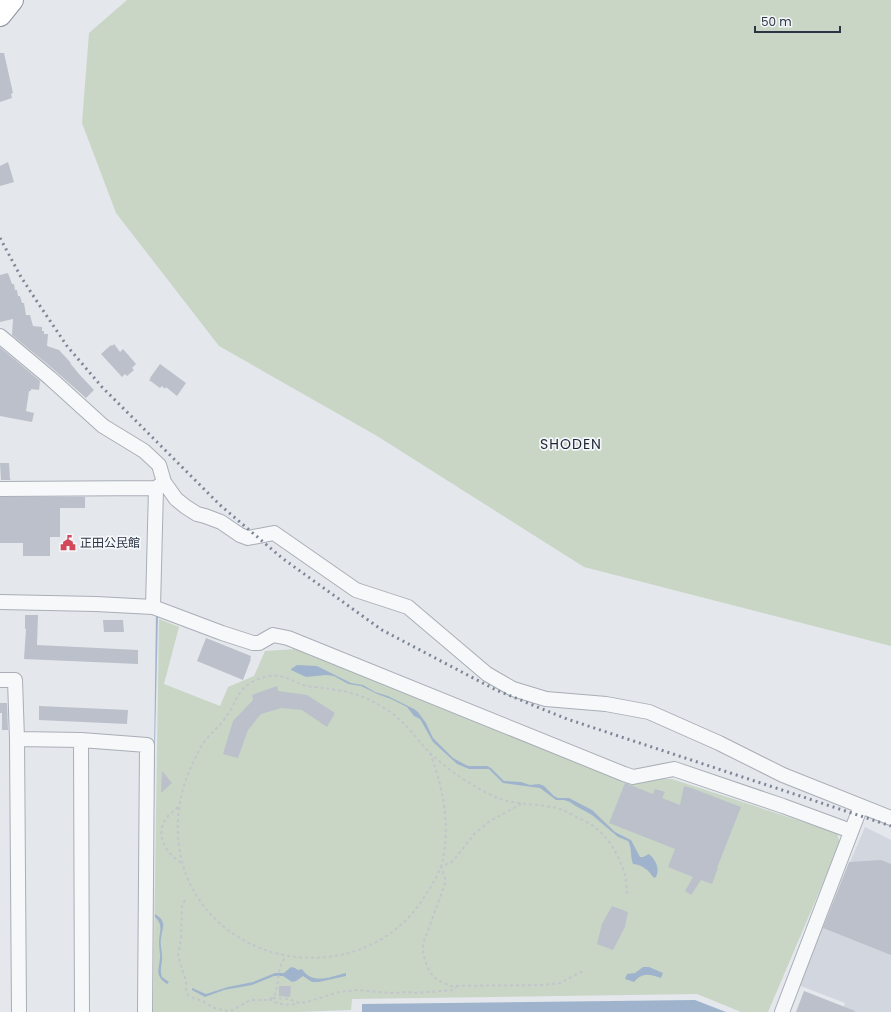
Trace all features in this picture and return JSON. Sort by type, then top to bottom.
[{"type":"highway","points":[[0,15],[12,0]]},
{"type":"street","points":[[0,336],[50,378],[103,426],[144,451],[159,465],[160,485],[153,607]]},
{"type":"street","points":[[0,489],[160,485],[197,514],[221,522],[240,535],[248,538],[274,533],[356,590],[408,607],[487,674],[513,689],[546,699],[606,704],[649,712],[720,743],[783,775],[891,818]]},
{"type":"street","points":[[0,602],[153,607],[252,643],[259,643],[273,635],[288,638],[624,774],[633,777],[674,770],[783,806],[851,831]]},
{"type":"street","points":[[0,680],[15,680],[17,739],[19,1012]]},
{"type":"street","points":[[17,739],[81,740],[147,745],[145,1012]]},
{"type":"street","points":[[81,740],[82,1012]]},
{"type":"street","points":[[782,1012],[861,806]]},
{"type":"path","points":[[430,753],[442,791],[445,813],[446,831],[441,867],[433,884],[419,905],[407,919],[388,935],[357,951],[337,957],[306,958],[286,956],[266,951],[242,940],[222,924],[204,905],[192,888],[183,864],[178,837],[178,807],[186,778],[193,762],[203,743],[225,720],[243,688],[256,680],[268,676],[286,676],[307,686],[346,691],[371,700],[398,718],[430,753],[448,768],[476,787],[505,801],[563,810],[596,828],[612,846],[625,874],[627,894]]},
{"type":"path","points":[[441,867],[453,861],[475,833],[490,821],[523,803]]},
{"type":"path","points":[[178,807],[164,822],[162,832],[163,845],[172,857],[183,864]]},
{"type":"path","points":[[441,867],[446,881],[423,944],[423,954],[429,970],[436,979],[450,986],[544,986],[560,983],[585,970]]},
{"type":"path","points":[[185,900],[182,906],[181,938],[178,956],[186,981],[186,990],[188,995],[192,998],[203,1001],[214,1008],[228,1011],[233,1010],[250,1000],[273,998],[289,999],[299,1003]]},
{"type":"path","points":[[273,998],[277,988],[278,972],[286,956]]},
{"type":"path","points":[[269,999],[282,1005],[291,1005],[307,1002],[339,992],[358,990],[390,993],[421,993],[454,990],[457,986]]},
{"type":"shaded area","points":[[865,827],[891,840],[891,1012],[842,1012],[845,1003],[798,985]]},
{"type":"green space","points":[[127,0],[891,0],[891,646],[584,567],[377,436],[219,346],[116,213],[82,123],[89,33]]},
{"type":"green space","points":[[159,619],[179,627],[164,684],[220,706],[228,687],[254,676],[265,651],[295,649],[620,779],[672,779],[837,833],[840,843],[768,1012],[741,1012],[697,994],[352,999],[351,1010],[296,1012],[153,1012]]},
{"type":"water","points":[[156,614],[158,615],[153,830]]},
{"type":"water","points":[[297,665],[317,666],[351,683],[363,685],[375,692],[388,696],[414,709],[426,723],[433,738],[453,758],[468,766],[487,766],[504,781],[521,782],[530,785],[539,784],[544,786],[558,798],[569,798],[592,810],[615,832],[631,840],[640,857],[649,854],[651,856],[658,871],[656,877],[654,878],[647,870],[633,864],[628,841],[618,837],[592,815],[570,802],[556,800],[540,788],[503,783],[489,769],[469,769],[457,764],[433,742],[420,719],[414,716],[407,707],[361,686],[348,684],[334,676],[326,675],[306,677],[291,670]]},
{"type":"water","points":[[155,914],[163,922],[161,941],[161,971],[162,977],[169,982],[167,984],[160,977],[158,971],[160,956],[160,926]]},
{"type":"water","points":[[291,967],[298,970],[302,969],[306,974],[316,978],[328,978],[346,973],[346,976],[319,982],[312,982],[303,976],[292,982],[283,976],[274,976],[252,985],[224,990],[205,997],[192,990],[192,988],[206,994],[228,987],[253,982],[275,973],[284,973]]},
{"type":"water","points":[[643,967],[649,967],[663,973],[661,978],[643,975],[634,982],[625,979],[627,974],[635,973]]},
{"type":"water","points":[[695,1000],[726,1012],[362,1012],[362,1004]]},
{"type":"building","points":[[0,53],[4,53],[13,93],[11,94],[12,98],[0,102]]},
{"type":"building","points":[[8,162],[14,182],[0,186],[0,166]]},
{"type":"building","points":[[8,273],[12,284],[14,284],[15,290],[17,290],[18,296],[20,296],[22,303],[24,303],[26,315],[30,315],[33,326],[42,327],[44,334],[48,334],[47,346],[59,350],[94,390],[86,398],[12,335],[13,319],[0,322],[0,275]]},
{"type":"building","points":[[114,344],[120,352],[123,349],[136,364],[132,368],[134,370],[127,376],[125,374],[122,377],[101,354]]},
{"type":"building","points":[[0,347],[40,381],[39,390],[31,389],[31,391],[29,391],[26,411],[34,413],[32,422],[0,416]]},
{"type":"building","points":[[160,364],[186,383],[177,396],[166,387],[165,389],[162,386],[160,388],[149,380]]},
{"type":"building","points":[[0,463],[9,463],[11,480],[1,480]]},
{"type":"building","points":[[0,497],[85,497],[85,508],[60,508],[60,537],[50,537],[50,556],[23,556],[23,543],[0,543]]},
{"type":"building","points":[[25,615],[38,615],[37,645],[138,650],[138,664],[24,659],[26,629]]},
{"type":"building","points":[[103,620],[123,620],[124,632],[104,632]]},
{"type":"building","points":[[206,638],[251,656],[243,680],[197,661]]},
{"type":"building","points":[[277,686],[278,691],[307,695],[335,713],[327,727],[302,710],[281,708],[261,714],[248,730],[238,758],[223,754],[233,721],[253,700],[252,695]]},
{"type":"building","points":[[0,703],[7,703],[8,730],[2,730],[2,713],[0,713]]},
{"type":"building","points":[[39,706],[128,710],[127,724],[39,720]]},
{"type":"building","points":[[162,771],[172,783],[161,793]]},
{"type":"building","points":[[625,783],[653,794],[655,789],[665,792],[662,798],[680,805],[684,786],[741,807],[712,884],[701,880],[691,895],[685,891],[693,877],[668,867],[675,849],[609,823]]},
{"type":"building","points":[[881,860],[891,864],[891,955],[823,928],[849,862]]},
{"type":"building","points":[[612,906],[628,912],[625,927],[613,950],[597,944],[602,924]]},
{"type":"building","points":[[279,986],[291,986],[290,997],[279,996]]},
{"type":"building","points":[[804,991],[855,1011],[855,1012],[796,1012]]},
{"type":"railway","points":[[0,238],[21,277],[67,346],[102,387],[220,505],[282,558],[382,630],[496,690],[567,719],[891,826]]},
{"type":"place","name":"正田公民館","points":[[68,543]]},
{"type":"district","name":"SHODEN","points":[[571,444]]}]
